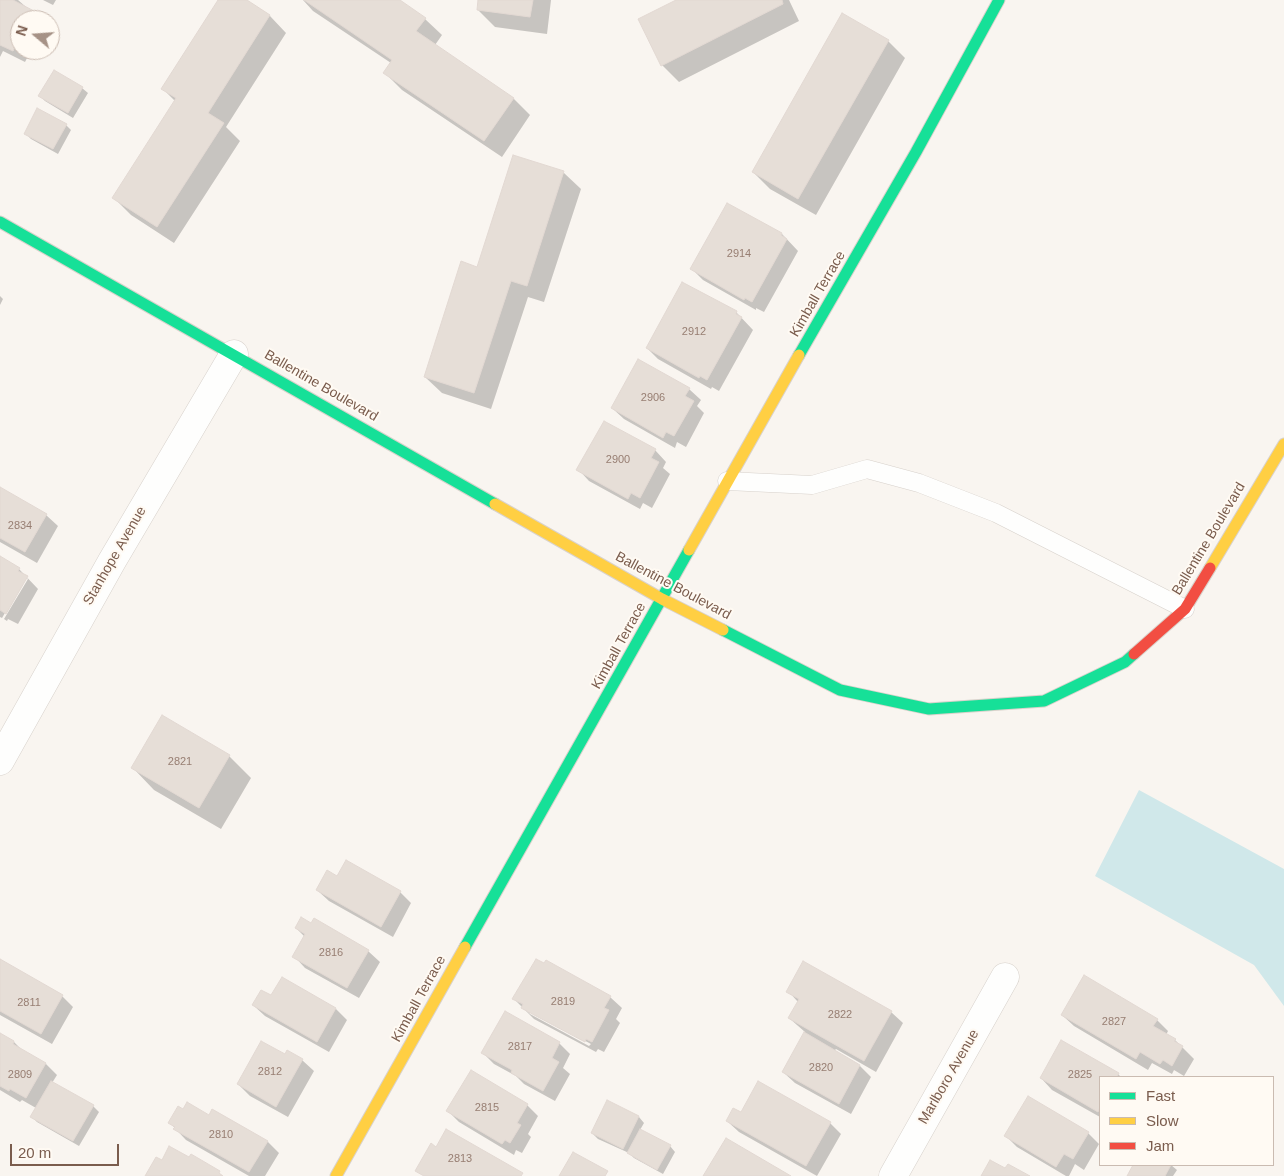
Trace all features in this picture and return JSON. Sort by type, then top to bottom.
[{"type":"street","name":"Kimball Terrace","points":[[336,1176],[768,408],[916,152],[995,1]]},
{"type":"street","name":"Ballentine Boulevard","points":[[0,222],[662,599],[840,690],[929,709],[1044,701],[1125,662],[1184,609],[1284,444]]},
{"type":"street","name":"Stanhope Avenue","points":[[0,761],[112,561],[234,354]]},
{"type":"street","name":"Marlboro Avenue","points":[[893,1176],[1005,977]]},
{"type":"lane","points":[[728,481],[812,485],[867,469],[919,483],[996,513],[1184,609]]},
{"type":"water","points":[[1139,790],[1284,869],[1284,1006],[1254,965],[1095,876]]},
{"type":"building","points":[[0,0],[13,0],[32,10],[10,10],[10,50],[0,45]]},
{"type":"building","points":[[218,0],[247,0],[270,15],[208,113],[224,123],[157,227],[112,198],[176,98],[161,89]]},
{"type":"building","points":[[304,0],[400,0],[426,18],[416,31],[514,98],[484,141],[383,73],[392,60]]},
{"type":"building","points":[[478,0],[533,0],[530,17],[477,10]]},
{"type":"building","points":[[676,0],[782,0],[783,4],[661,66],[638,19]]},
{"type":"building","points":[[842,13],[889,40],[798,199],[752,172]]},
{"type":"building","points":[[54,70],[83,87],[68,113],[38,96]]},
{"type":"building","points":[[37,108],[67,124],[53,149],[24,134]]},
{"type":"building","points":[[513,155],[564,171],[527,286],[511,281],[474,393],[424,377],[461,261],[477,267]]},
{"type":"building","points":[[727,203],[782,233],[781,235],[787,239],[752,302],[745,298],[744,300],[690,269]]},
{"type":"building","points":[[682,282],[737,311],[736,314],[742,317],[707,380],[700,376],[699,378],[646,348]]},
{"type":"building","points":[[638,359],[690,388],[685,396],[694,401],[674,436],[666,432],[663,438],[611,408]]},
{"type":"building","points":[[604,421],[656,449],[651,458],[659,462],[640,498],[631,493],[628,499],[576,470]]},
{"type":"building","points":[[0,487],[47,514],[25,552],[0,538]]},
{"type":"building","points":[[0,556],[20,568],[18,571],[28,576],[6,614],[0,610]]},
{"type":"building","points":[[162,715],[230,755],[199,808],[131,768]]},
{"type":"building","points":[[346,860],[401,891],[381,927],[316,890],[327,870],[337,876]]},
{"type":"building","points":[[301,917],[311,923],[314,918],[369,950],[347,988],[292,957],[305,934],[295,928]]},
{"type":"building","points":[[0,959],[63,995],[41,1034],[0,1011]]},
{"type":"building","points":[[536,959],[544,963],[546,960],[611,996],[604,1008],[609,1010],[592,1042],[586,1039],[585,1042],[521,1008],[523,1004],[512,999]]},
{"type":"building","points":[[803,961],[892,1011],[864,1061],[788,1018],[799,999],[786,992]]},
{"type":"building","points":[[1084,975],[1158,1019],[1153,1026],[1176,1039],[1174,1041],[1183,1046],[1172,1066],[1163,1060],[1160,1064],[1140,1052],[1136,1059],[1061,1015]]},
{"type":"building","points":[[282,977],[336,1008],[317,1042],[252,1005],[261,990],[271,995]]},
{"type":"building","points":[[505,1011],[560,1042],[552,1058],[559,1062],[543,1091],[511,1073],[512,1070],[481,1053]]},
{"type":"building","points":[[804,1032],[860,1065],[839,1104],[782,1072]]},
{"type":"building","points":[[0,1033],[14,1041],[13,1044],[46,1063],[26,1098],[0,1086]]},
{"type":"building","points":[[1061,1040],[1119,1073],[1118,1076],[1099,1076],[1098,1112],[1040,1078]]},
{"type":"building","points":[[261,1041],[285,1054],[287,1050],[303,1059],[276,1107],[237,1084]]},
{"type":"building","points":[[471,1070],[528,1104],[517,1123],[521,1125],[510,1143],[505,1140],[502,1144],[446,1111]]},
{"type":"building","points":[[51,1081],[94,1105],[73,1141],[30,1117]]},
{"type":"building","points":[[758,1081],[831,1122],[806,1166],[726,1121],[733,1108],[741,1112]]},
{"type":"building","points":[[1028,1096],[1089,1132],[1073,1159],[1064,1154],[1056,1167],[1004,1136]]},
{"type":"building","points":[[607,1100],[639,1116],[623,1149],[591,1133]]},
{"type":"building","points":[[187,1102],[209,1115],[212,1109],[268,1141],[249,1172],[173,1129],[175,1127],[168,1123],[178,1106],[183,1109]]},
{"type":"building","points":[[446,1129],[523,1173],[521,1176],[424,1176],[415,1171],[431,1143],[436,1147]]},
{"type":"building","points":[[640,1129],[671,1145],[657,1170],[627,1153]]},
{"type":"building","points":[[726,1138],[791,1176],[703,1176]]},
{"type":"building","points":[[169,1146],[189,1157],[191,1154],[220,1171],[219,1173],[223,1176],[145,1176],[156,1157],[162,1160]]},
{"type":"building","points":[[573,1152],[608,1171],[605,1176],[559,1176]]},
{"type":"building","points":[[990,1160],[1005,1168],[1008,1164],[1030,1176],[981,1176]]},
{"type":"building","points":[[1132,1166],[1170,1166],[1165,1176],[1127,1176]]},
{"type":"traffic: fast","points":[[799,355],[916,152],[999,0]]},
{"type":"traffic: fast","points":[[0,222],[495,504]]},
{"type":"traffic: fast","points":[[465,947],[689,550]]},
{"type":"traffic: fast","points":[[723,630],[840,690],[929,709],[1044,701],[1125,662],[1134,654]]},
{"type":"traffic: slow","points":[[689,550],[799,355]]},
{"type":"traffic: slow","points":[[1210,568],[1284,444]]},
{"type":"traffic: slow","points":[[495,504],[662,599],[723,630]]},
{"type":"traffic: slow","points":[[336,1176],[465,947]]},
{"type":"traffic: jam","points":[[1134,654],[1185,609],[1210,568]]}]
